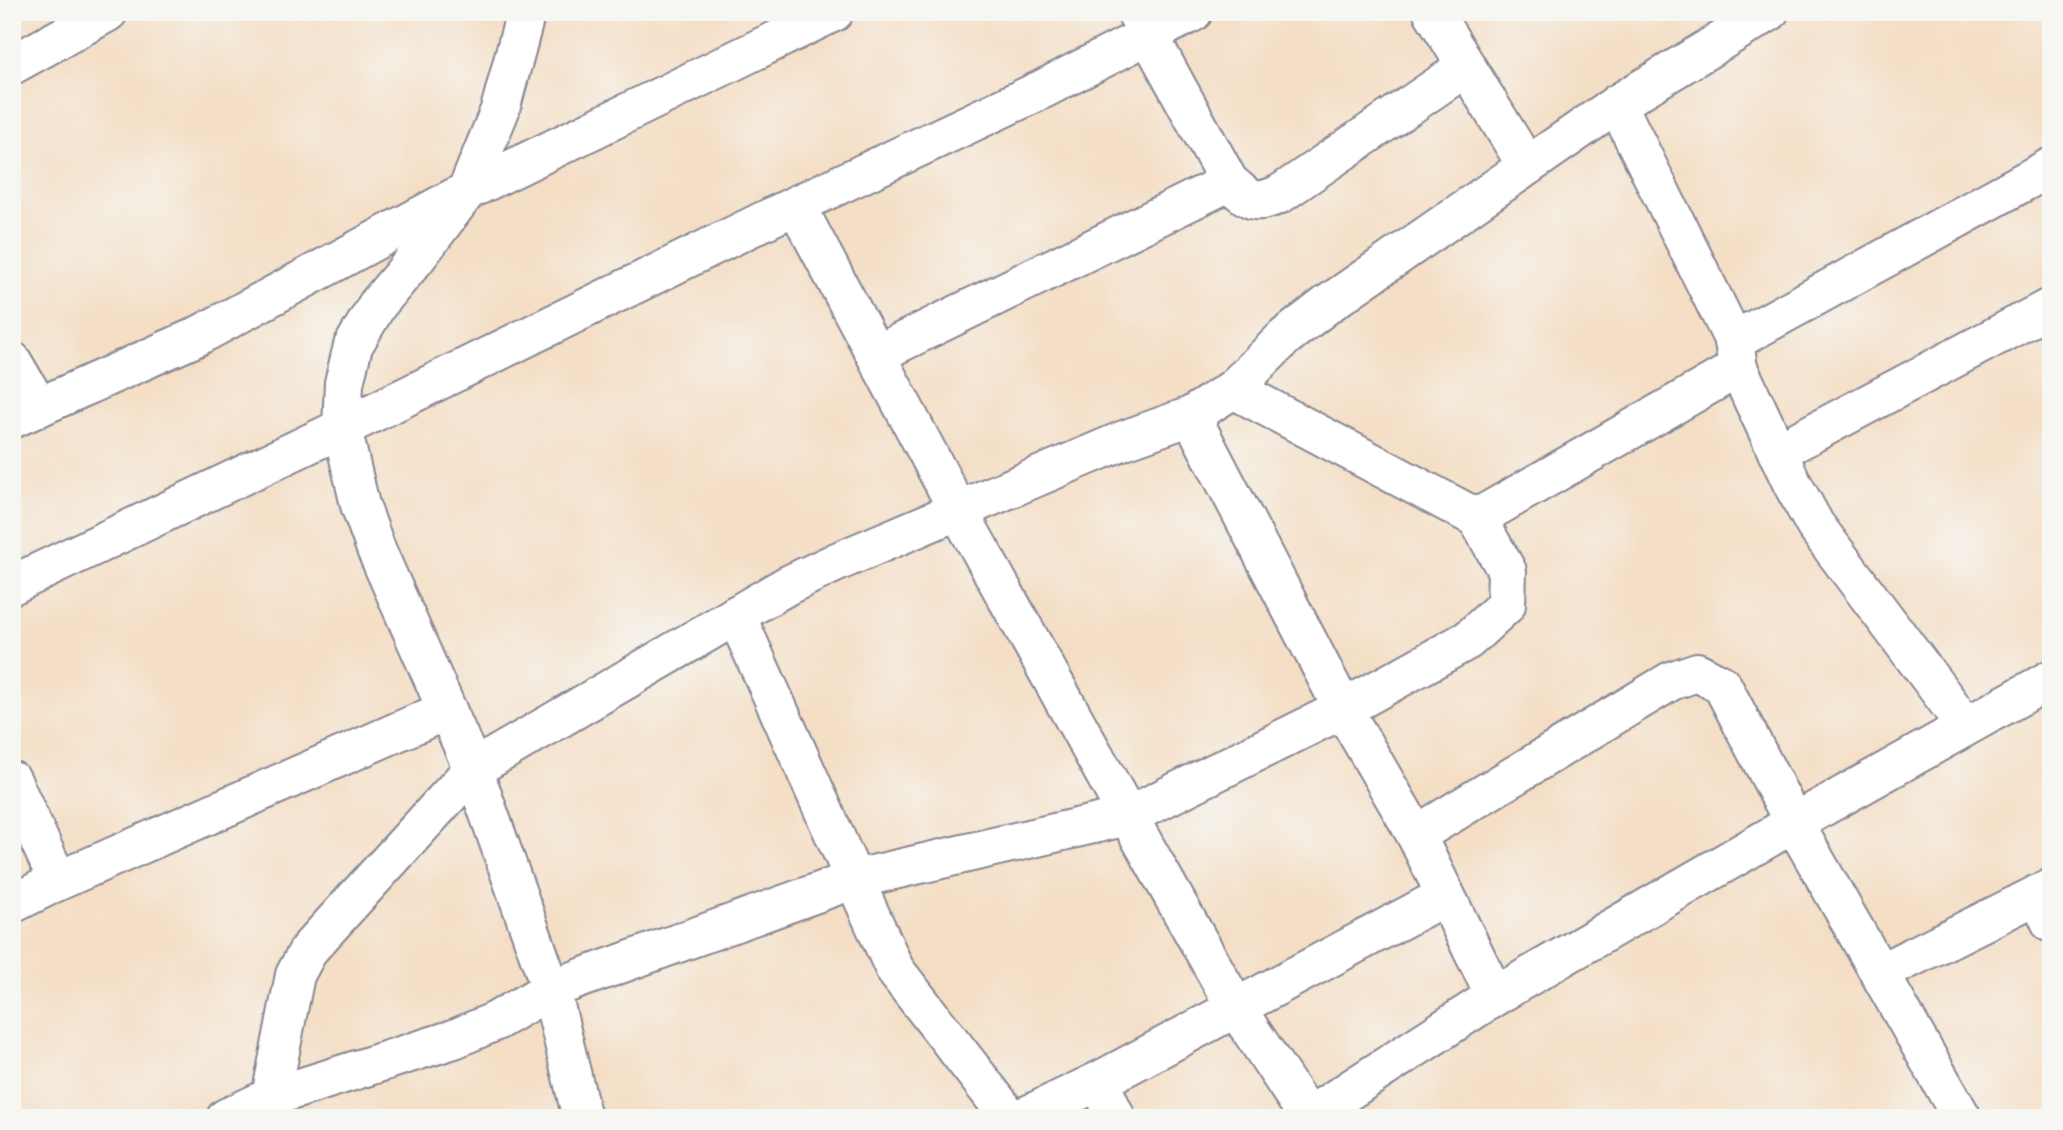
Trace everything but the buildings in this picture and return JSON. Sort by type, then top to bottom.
[{"type":"street","points":[[12,65],[108,12]]},
{"type":"street","points":[[526,12],[500,110],[467,191],[377,305],[353,346],[344,383],[342,428],[359,505],[474,769],[551,989],[582,1118]]},
{"type":"street","points":[[12,362],[25,413],[195,337],[467,191],[834,12]]},
{"type":"street","points":[[12,585],[342,428],[796,205],[1043,89],[1142,23],[1193,12]]},
{"type":"street","points":[[1433,12],[1527,166]]},
{"type":"street","points":[[271,1097],[295,975],[309,949],[474,769],[788,585],[1124,440],[1191,416],[1233,389],[1285,337],[1328,304],[1617,104],[1769,12]]},
{"type":"street","points":[[1142,23],[1229,182],[1250,200],[1262,202],[1280,194],[1466,67]]},
{"type":"street","points":[[1617,104],[1736,355],[1777,452],[1815,525],[1965,725]]},
{"type":"street","points":[[1477,517],[1736,355],[2051,167]]},
{"type":"street","points":[[877,354],[1229,182]]},
{"type":"street","points":[[796,205],[958,510],[1128,816],[1236,1008],[1308,1117],[1495,996],[1965,725],[2051,679]]},
{"type":"street","points":[[1777,452],[2051,307]]},
{"type":"street","points":[[226,1118],[271,1097],[454,1039],[496,1021],[551,989],[855,879],[1128,816],[1343,709],[1468,640],[1506,605],[1507,571],[1477,517],[1233,389]]},
{"type":"street","points":[[1191,416],[1343,709],[1416,835],[1495,996]]},
{"type":"street","points":[[736,615],[895,970],[1010,1118]]},
{"type":"street","points":[[1416,835],[1671,681],[1697,672],[1722,685],[1794,823],[1962,1118]]},
{"type":"street","points":[[12,904],[58,881],[447,710]]},
{"type":"street","points":[[12,780],[58,881]]},
{"type":"street","points":[[1021,1118],[1099,1081],[1445,896]]},
{"type":"street","points":[[1880,973],[2046,902]]},
{"type":"street","points":[[1099,1081],[1116,1118]]}]
